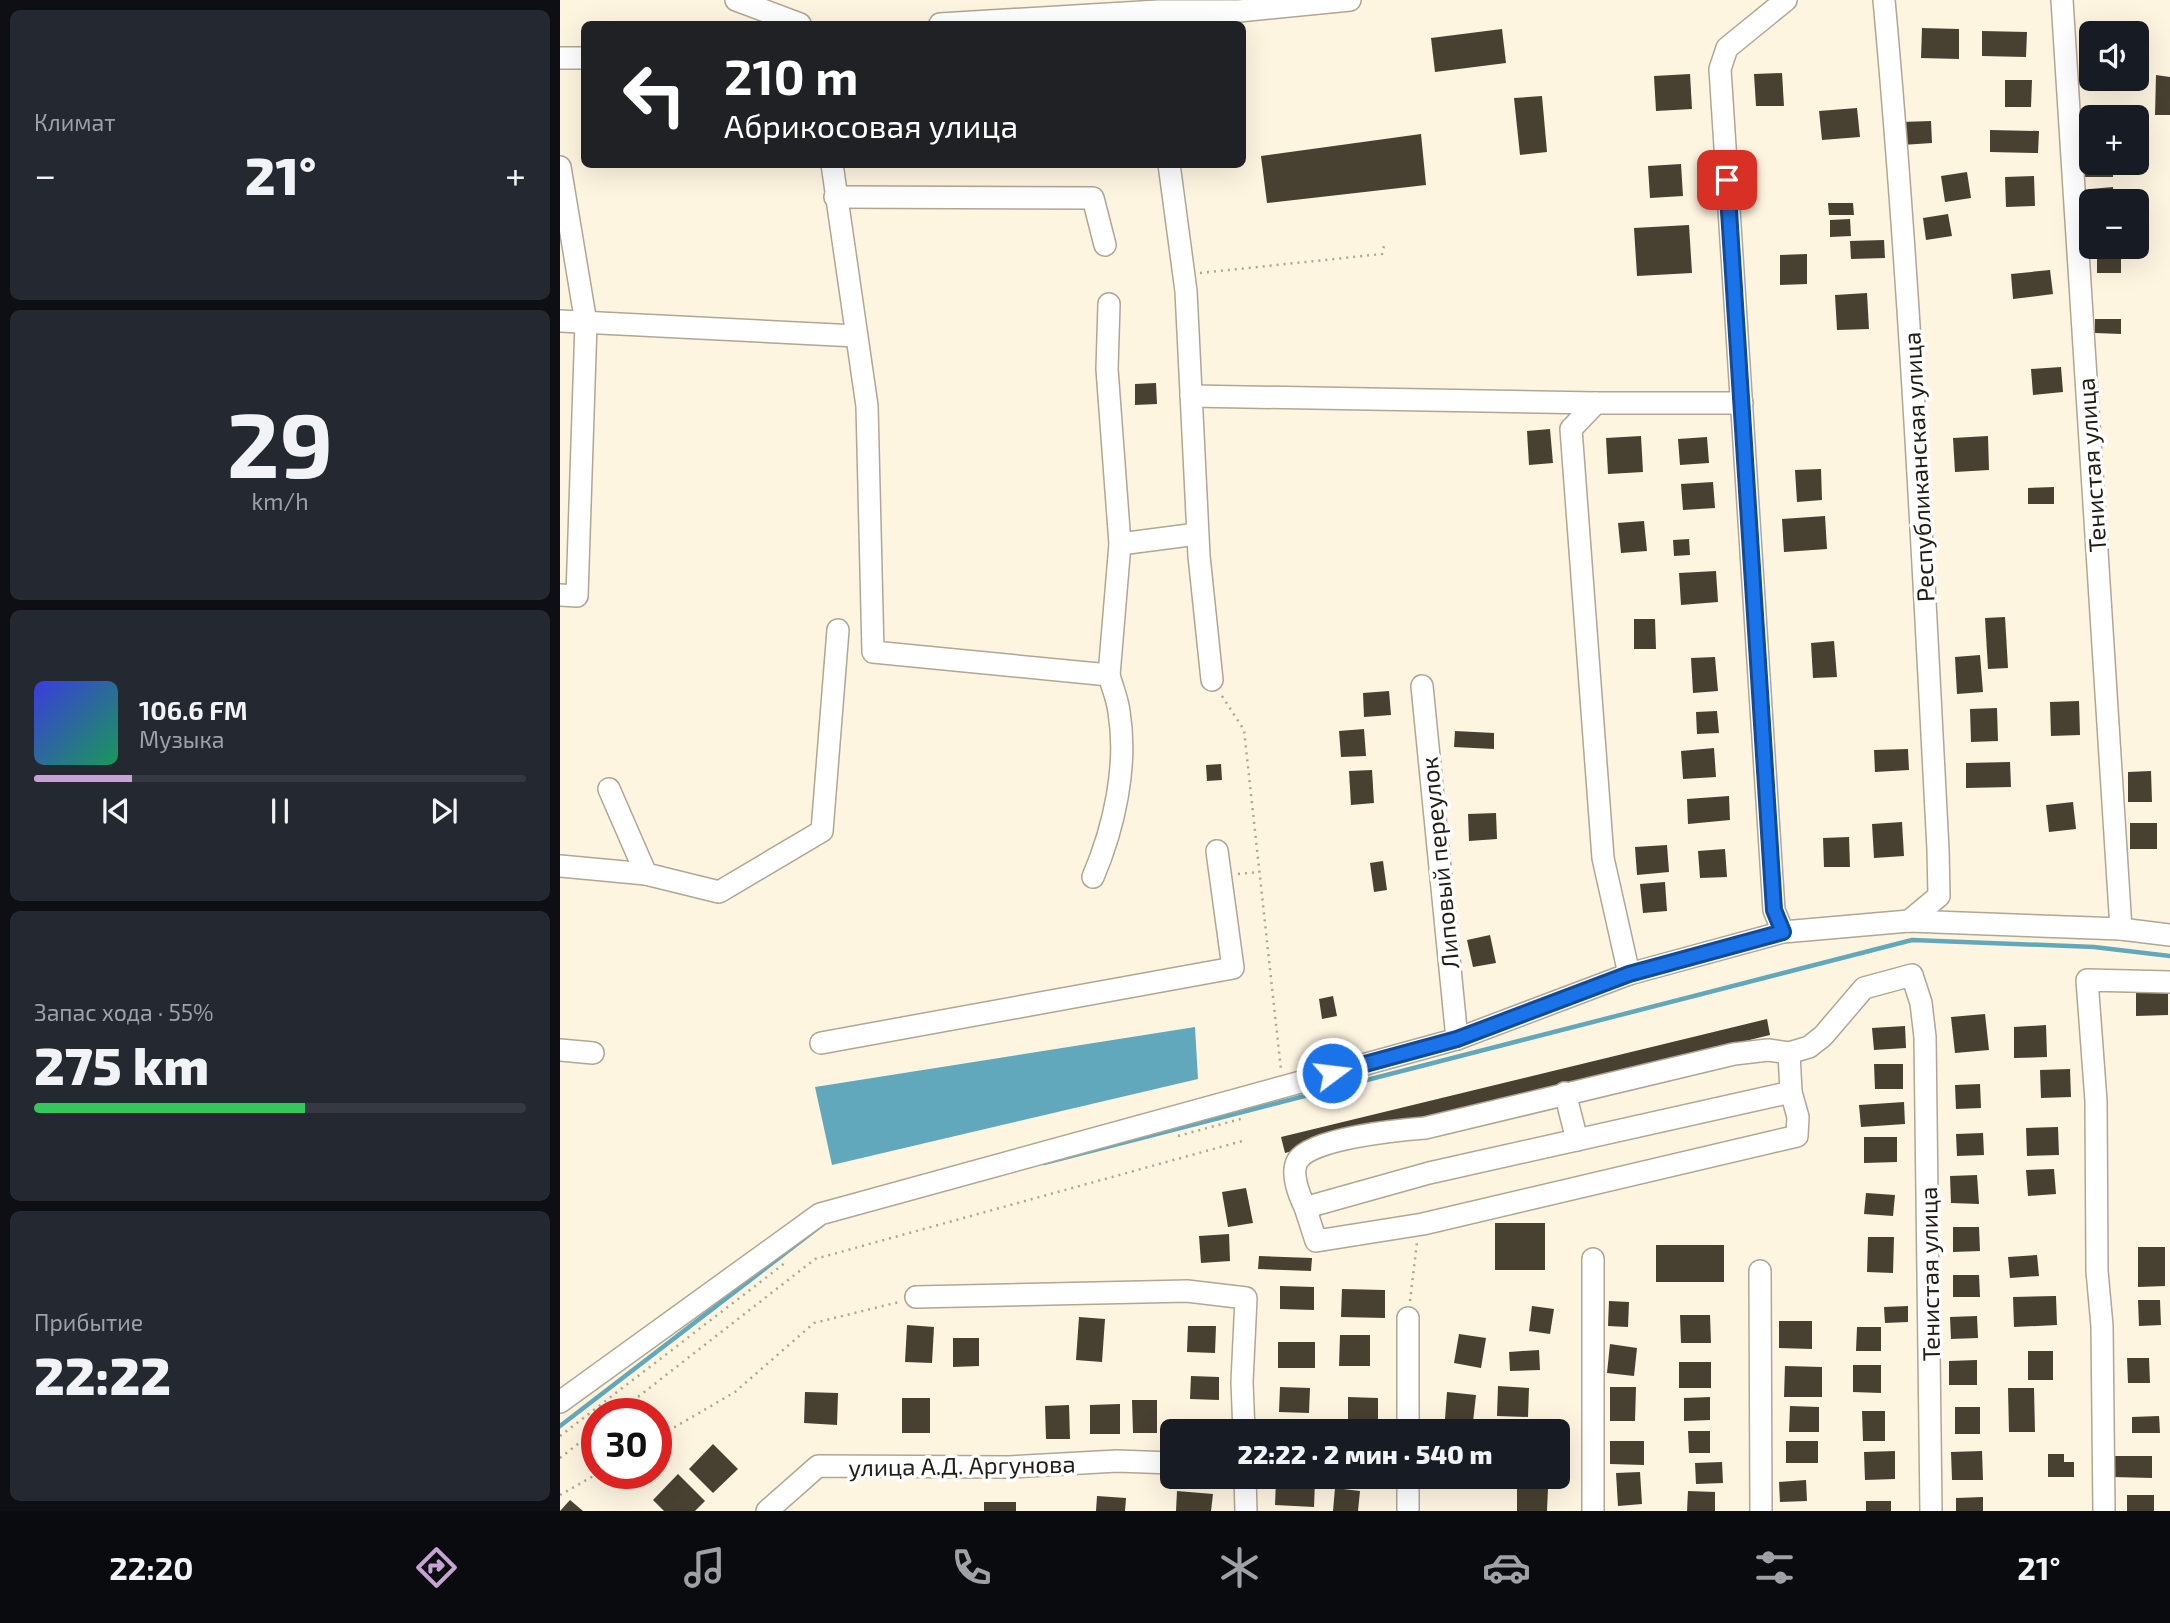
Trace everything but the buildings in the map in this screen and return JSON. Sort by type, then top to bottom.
[{"type":"street","points":[[736,0],[792,21]]},
{"type":"street","points":[[1049,21],[1158,18],[1350,0]]},
{"type":"street","points":[[1783,932],[1774,910],[1721,60],[1727,48],[1786,0]]},
{"type":"street","name":"Республиканская улица","points":[[1884,0],[1903,209],[1920,463],[1938,849],[1939,896],[1909,921]]},
{"type":"street","name":"Тенистая улица","points":[[2062,0],[2121,929]]},
{"type":"street","points":[[560,58],[581,58]]},
{"type":"street","points":[[560,167],[586,323],[577,596],[560,594]]},
{"type":"street","points":[[832,168],[867,406],[873,652],[1109,675]]},
{"type":"street","points":[[1170,168],[1183,274],[1197,534],[1212,680]]},
{"type":"street","points":[[835,197],[1093,198],[1105,245]]},
{"type":"street","points":[[1093,877],[1108,842],[1121,763],[1119,712],[1109,675],[1120,544],[1107,369],[1109,304]]},
{"type":"street","points":[[560,321],[856,336]]},
{"type":"street","points":[[1191,396],[1742,403]]},
{"type":"street","points":[[1596,402],[1572,429],[1603,858],[1629,974]]},
{"type":"street","points":[[1120,544],[1197,534]]},
{"type":"street","points":[[560,866],[646,874],[719,892],[822,831],[838,630]]},
{"type":"street","name":"Липовый переулок","points":[[1422,686],[1457,1039]]},
{"type":"street","points":[[609,789],[646,874]]},
{"type":"street","points":[[821,1044],[1233,968],[1223,876],[1217,850]]},
{"type":"street","points":[[560,1402],[820,1214],[1457,1039],[1629,974],[1783,932],[1909,921],[2121,929],[2170,935]]},
{"type":"street","name":"Тенистая улица","points":[[1789,1053],[1809,1046],[1823,1036],[1864,988],[1912,975],[1921,1003],[1925,1037],[1931,1511]]},
{"type":"street","points":[[2104,1511],[2102,1326],[2097,1270],[2096,1101],[2087,981],[2170,982]]},
{"type":"street","points":[[560,1050],[593,1053]]},
{"type":"street","points":[[1768,1050],[1789,1053],[1791,1092],[1798,1117],[1797,1136],[1784,1141],[1423,1224],[1316,1241],[1300,1196],[1295,1168],[1300,1157],[1310,1152],[1379,1131],[1425,1128],[1734,1054],[1768,1050]]},
{"type":"street","points":[[1305,1207],[1429,1173],[1791,1092]]},
{"type":"street","points":[[1565,1093],[1577,1140]]},
{"type":"street","points":[[1593,1259],[1593,1511]]},
{"type":"street","points":[[1760,1270],[1760,1511]]},
{"type":"street","points":[[916,1297],[1187,1290],[1246,1298],[1244,1419]]},
{"type":"street","points":[[1408,1318],[1408,1419]]},
{"type":"street","name":"улица А.Д. Аргунова","points":[[768,1511],[818,1466],[1009,1467],[1117,1461],[1160,1463]]},
{"type":"street","points":[[1245,1489],[1246,1511]]},
{"type":"street","points":[[1408,1489],[1408,1511]]},
{"type":"path","points":[[1183,274],[1382,254],[1385,242]]},
{"type":"path","points":[[1212,680],[1244,730],[1283,1087]]},
{"type":"path","points":[[1223,876],[1259,872]]},
{"type":"path","points":[[1177,1136],[1244,1118]]},
{"type":"path","points":[[637,1398],[815,1259],[1246,1140]]},
{"type":"path","points":[[1408,1318],[1417,1238],[1423,1224]]},
{"type":"path","points":[[560,1436],[786,1262]]},
{"type":"path","points":[[672,1429],[735,1392],[814,1322],[916,1297]]},
{"type":"path","points":[[560,1458],[581,1442]]},
{"type":"path","points":[[560,1495],[581,1483]]},
{"type":"water","points":[[1195,1027],[1198,1079],[832,1165],[815,1087]]},
{"type":"waterway","points":[[1044,1163],[1912,940],[2094,947],[2170,956]]},
{"type":"waterway","points":[[560,1426],[823,1224]]},
{"type":"route","points":[[1332,1073],[1457,1039],[1629,974],[1783,932],[1774,910],[1727,180]]}]
